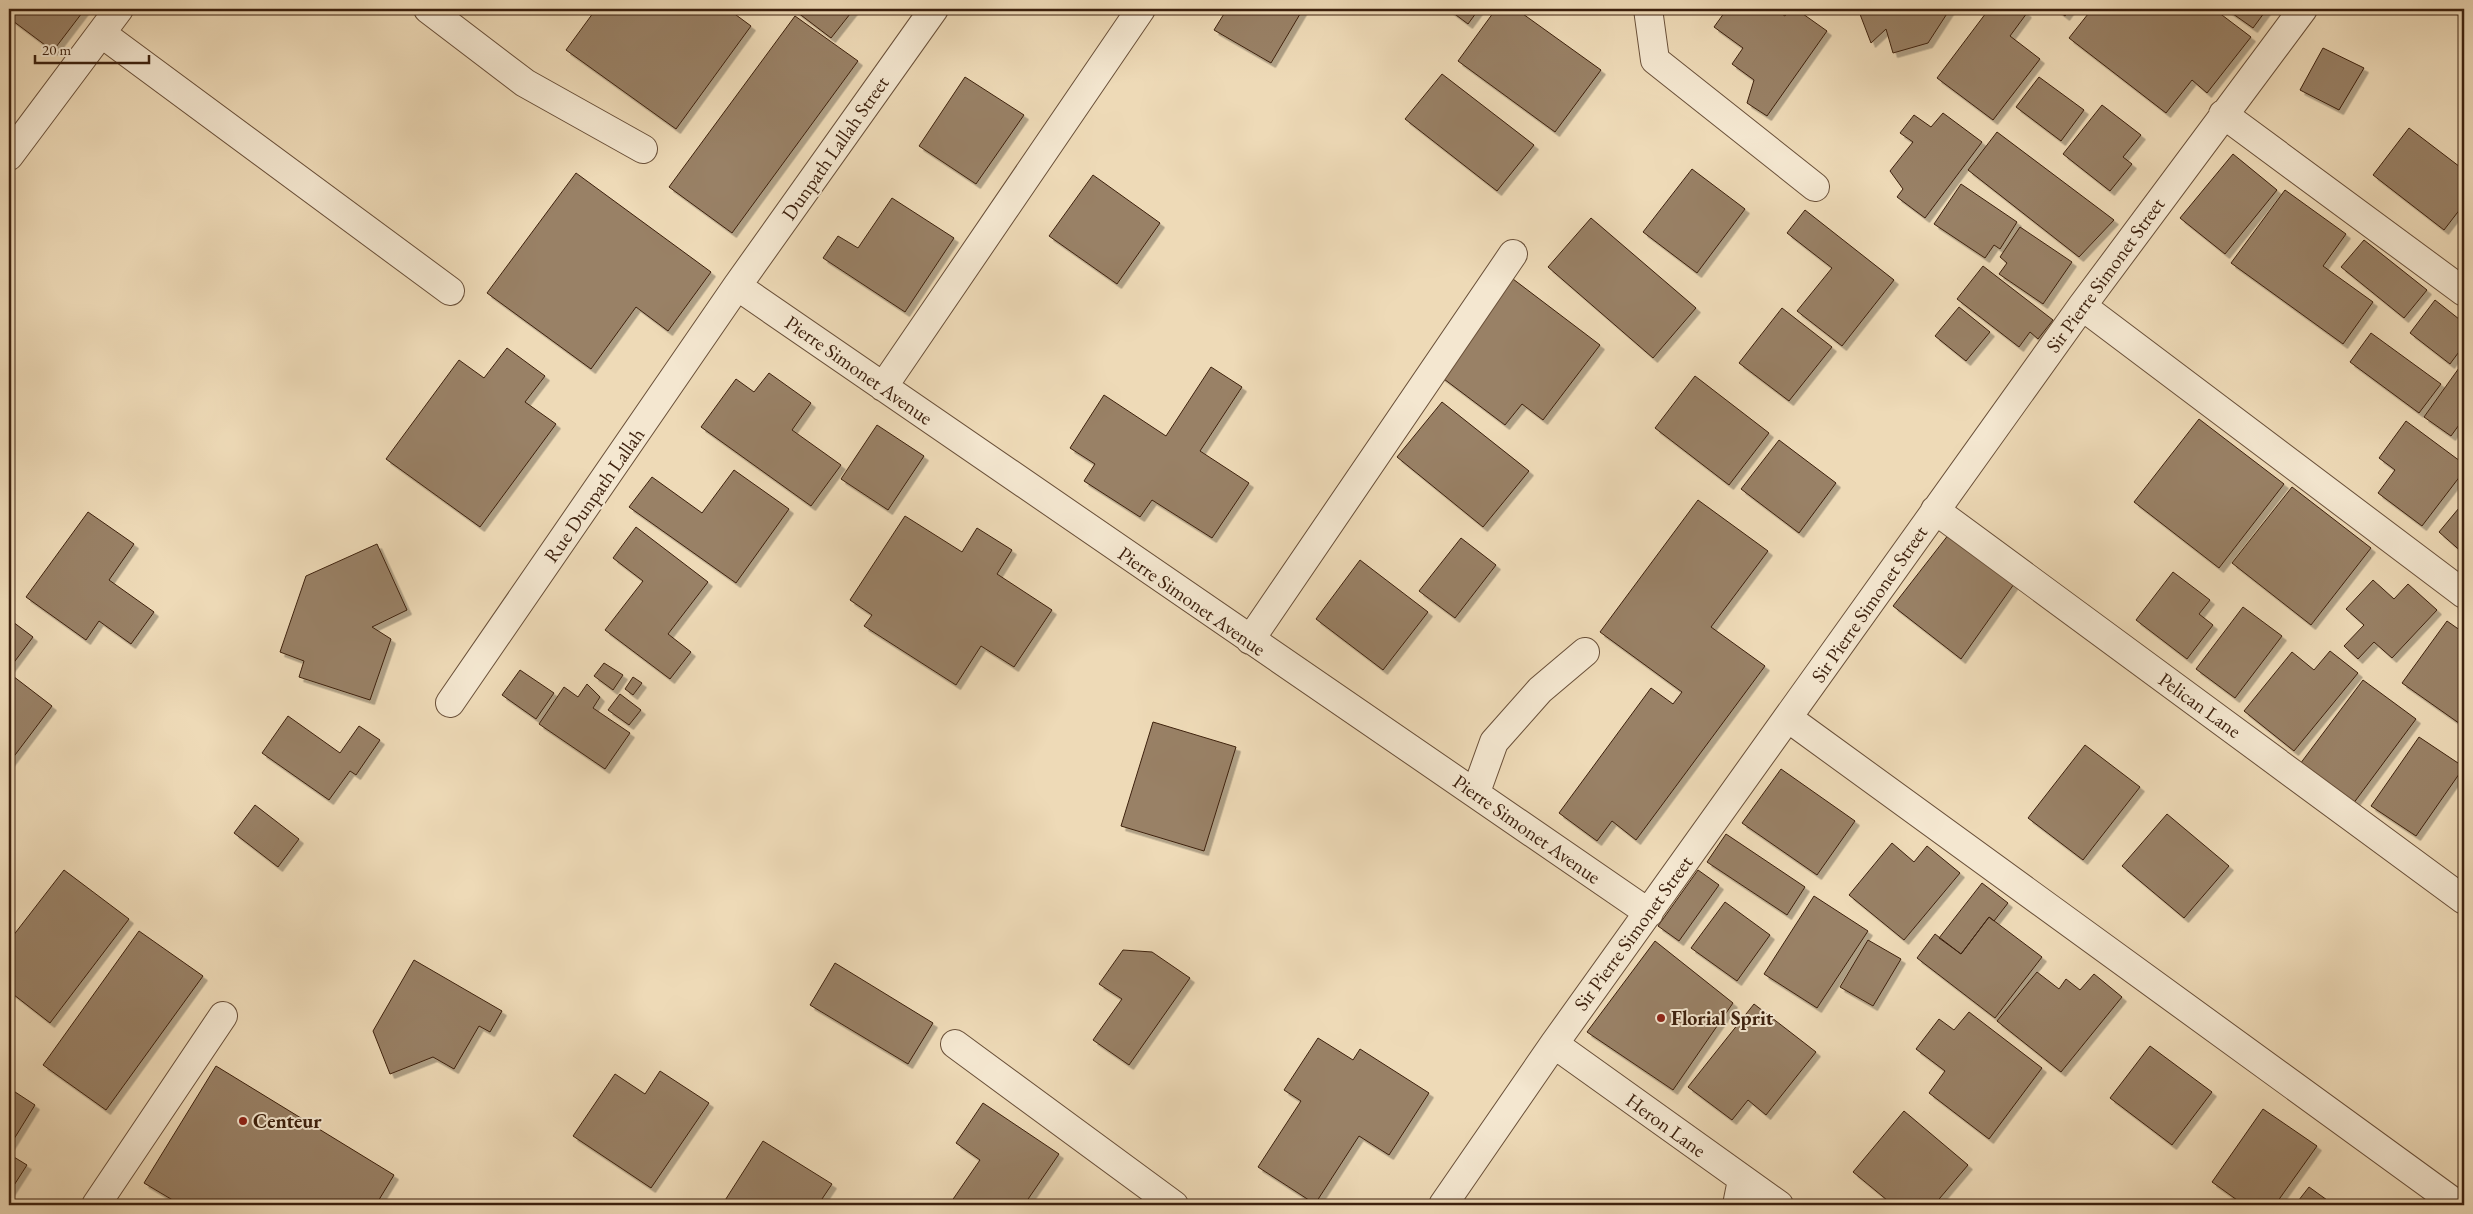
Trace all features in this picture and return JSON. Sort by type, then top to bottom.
[{"type":"street","points":[[9,156],[119,9]]},
{"type":"street","points":[[428,9],[525,83],[643,149]]},
{"type":"street","name":"Dunpath Lallah Street","points":[[737,286],[934,9]]},
{"type":"street","points":[[883,387],[1141,9]]},
{"type":"street","points":[[1648,9],[1655,60],[1815,187]]},
{"type":"street","name":"Sir Pierre Simonet Street","points":[[1443,1205],[1554,1044],[1935,510],[2082,306],[2303,9]]},
{"type":"street","points":[[101,33],[450,291]]},
{"type":"street","points":[[2224,114],[2464,292]]},
{"type":"street","points":[[1250,640],[1513,254]]},
{"type":"street","name":"Pierre Simonet Avenue","points":[[737,286],[1250,640],[1476,792],[1648,913]]},
{"type":"street","name":"Rue Dunpath Lallah","points":[[450,703],[737,286]]},
{"type":"street","points":[[2082,306],[2464,594]]},
{"type":"street","name":"Pelican Lane","points":[[1935,510],[2464,900]]},
{"type":"street","points":[[1476,792],[1494,742],[1540,690],[1585,652]]},
{"type":"street","points":[[1788,718],[2458,1200]]},
{"type":"street","points":[[96,1205],[224,1016]]},
{"type":"street","points":[[955,1044],[1174,1205]]},
{"type":"street","name":"Heron Lane","points":[[1554,1044],[1739,1193],[1779,1205]]},
{"type":"building","points":[[9,9],[85,9],[53,51],[9,18]]},
{"type":"building","points":[[596,9],[728,9],[751,26],[676,129],[566,50]]},
{"type":"building","points":[[793,9],[854,9],[831,38]]},
{"type":"building","points":[[1227,9],[1303,9],[1271,63],[1214,30]]},
{"type":"building","points":[[1448,9],[1479,9],[1468,24]]},
{"type":"building","points":[[1496,9],[1516,9],[1601,70],[1555,132],[1458,61]]},
{"type":"building","points":[[1727,9],[1774,9],[1785,16],[1790,9],[1796,9],[1827,31],[1767,116],[1747,103],[1754,80],[1732,64],[1743,48],[1714,27]]},
{"type":"building","points":[[1858,9],[1950,9],[1928,43],[1893,53],[1886,29],[1871,43]]},
{"type":"building","points":[[1989,9],[2021,9],[2027,13],[2010,36],[2040,59],[1993,120],[1937,78]]},
{"type":"building","points":[[2056,9],[2070,9],[2065,16]]},
{"type":"building","points":[[2092,9],[2214,9],[2251,37],[2207,93],[2192,80],[2166,113],[2069,38]]},
{"type":"building","points":[[2226,9],[2267,9],[2253,28]]},
{"type":"building","points":[[2451,9],[2464,9],[2464,17]]},
{"type":"building","points":[[795,16],[858,61],[732,233],[669,187]]},
{"type":"building","points":[[2323,48],[2364,68],[2339,110],[2300,90]]},
{"type":"building","points":[[1442,74],[1534,145],[1497,191],[1405,119]]},
{"type":"building","points":[[965,77],[1024,115],[976,184],[919,146]]},
{"type":"building","points":[[2039,77],[2084,110],[2061,141],[2016,107]]},
{"type":"building","points":[[2102,105],[2141,135],[2123,157],[2132,164],[2110,191],[2063,154]]},
{"type":"building","points":[[1943,113],[1982,142],[1925,218],[1897,197],[1903,189],[1890,171],[1913,142],[1900,133],[1914,115],[1931,127]]},
{"type":"building","points":[[2409,128],[2464,170],[2464,204],[2444,230],[2373,175]]},
{"type":"building","points":[[1997,132],[2114,220],[2079,257],[1968,170]]},
{"type":"building","points":[[2233,154],[2277,190],[2225,254],[2180,218]]},
{"type":"building","points":[[1692,169],[1745,209],[1697,273],[1643,232]]},
{"type":"building","points":[[576,173],[711,272],[668,331],[636,307],[591,369],[487,293]]},
{"type":"building","points":[[1093,175],[1160,223],[1117,284],[1049,236]]},
{"type":"building","points":[[1961,184],[2017,222],[2000,249],[1994,245],[1985,258],[1934,224]]},
{"type":"building","points":[[2285,190],[2346,234],[2323,266],[2373,302],[2343,344],[2231,263]]},
{"type":"building","points":[[892,198],[954,238],[905,312],[823,258],[838,236],[858,248]]},
{"type":"building","points":[[1805,210],[1894,280],[1842,346],[1797,311],[1832,268],[1787,233]]},
{"type":"building","points":[[1591,218],[1696,308],[1653,358],[1548,267]]},
{"type":"building","points":[[2020,227],[2072,262],[2043,304],[1999,274],[2007,263],[2000,257]]},
{"type":"building","points":[[2364,240],[2427,290],[2404,318],[2341,267]]},
{"type":"building","points":[[1983,266],[2053,320],[2038,339],[2030,332],[2019,347],[1957,299]]},
{"type":"building","points":[[1513,279],[1600,345],[1543,420],[1522,404],[1505,425],[1440,376]]},
{"type":"building","points":[[2435,300],[2464,323],[2464,345],[2450,364],[2410,333]]},
{"type":"building","points":[[1959,307],[1990,332],[1966,361],[1935,336]]},
{"type":"building","points":[[1782,308],[1832,347],[1789,401],[1739,363]]},
{"type":"building","points":[[2371,333],[2441,384],[2419,413],[2350,362]]},
{"type":"building","points":[[507,348],[545,376],[525,402],[556,424],[480,527],[386,459],[459,360],[484,378]]},
{"type":"building","points":[[2464,361],[2464,418],[2451,436],[2424,417]]},
{"type":"building","points":[[1211,367],[1242,387],[1200,451],[1249,483],[1212,538],[1152,500],[1140,517],[1084,481],[1095,464],[1070,448],[1104,395],[1166,436]]},
{"type":"building","points":[[769,373],[811,403],[792,430],[841,465],[811,506],[701,427],[736,379],[754,392]]},
{"type":"building","points":[[1695,376],[1769,433],[1729,485],[1655,428]]},
{"type":"building","points":[[1442,402],[1529,471],[1483,527],[1397,457]]},
{"type":"building","points":[[2199,419],[2284,484],[2219,568],[2134,502]]},
{"type":"building","points":[[2406,421],[2464,464],[2464,471],[2422,526],[2378,493],[2395,470],[2379,458]]},
{"type":"building","points":[[877,425],[924,456],[888,510],[841,479]]},
{"type":"building","points":[[1779,440],[1836,483],[1799,533],[1741,489]]},
{"type":"building","points":[[734,470],[789,509],[736,583],[629,507],[652,477],[702,513]]},
{"type":"building","points":[[2292,487],[2371,548],[2311,625],[2232,563]]},
{"type":"building","points":[[1698,500],[1768,551],[1711,627],[1765,666],[1636,840],[1612,821],[1597,841],[1559,813],[1651,688],[1673,704],[1682,692],[1600,632]]},
{"type":"building","points":[[2464,502],[2464,554],[2439,532]]},
{"type":"building","points":[[88,512],[134,544],[109,580],[154,612],[131,644],[99,621],[86,640],[26,597]]},
{"type":"building","points":[[905,516],[962,552],[977,528],[1012,550],[997,574],[1052,610],[1014,667],[981,646],[956,685],[864,626],[872,615],[850,600]]},
{"type":"building","points":[[636,527],[708,582],[668,634],[691,652],[670,679],[605,630],[643,581],[613,558]]},
{"type":"building","points":[[1949,534],[2014,584],[1961,659],[1893,606]]},
{"type":"building","points":[[1461,538],[1496,565],[1455,618],[1419,591]]},
{"type":"building","points":[[377,544],[407,610],[372,627],[391,639],[370,700],[299,677],[304,661],[280,652],[306,576]]},
{"type":"building","points":[[1360,560],[1428,612],[1383,670],[1316,619]]},
{"type":"building","points":[[2173,572],[2210,600],[2199,614],[2213,625],[2187,659],[2136,620]]},
{"type":"building","points":[[2373,580],[2394,599],[2408,584],[2437,610],[2392,658],[2374,642],[2358,659],[2344,646],[2364,625],[2346,609]]},
{"type":"building","points":[[2243,607],[2282,636],[2235,698],[2196,669]]},
{"type":"building","points":[[9,619],[33,637],[9,669]]},
{"type":"building","points":[[2447,621],[2464,633],[2463,726],[2402,683]]},
{"type":"building","points":[[2330,651],[2358,673],[2294,751],[2244,711],[2292,652],[2314,670]]},
{"type":"building","points":[[604,663],[623,675],[613,690],[594,676]]},
{"type":"building","points":[[520,670],[554,693],[536,719],[502,695]]},
{"type":"building","points":[[9,673],[52,706],[9,763]]},
{"type":"building","points":[[633,677],[642,683],[633,695],[625,689]]},
{"type":"building","points":[[2363,680],[2416,719],[2353,804],[2300,764]]},
{"type":"building","points":[[587,684],[600,697],[593,708],[630,733],[605,769],[539,724],[564,687],[578,697]]},
{"type":"building","points":[[620,694],[641,710],[629,725],[608,710]]},
{"type":"building","points":[[288,716],[340,753],[359,726],[380,740],[356,775],[350,771],[329,800],[262,753]]},
{"type":"building","points":[[1153,722],[1236,747],[1204,851],[1121,826]]},
{"type":"building","points":[[2419,737],[2464,767],[2416,836],[2371,806]]},
{"type":"building","points":[[2085,745],[2140,787],[2083,860],[2028,818]]},
{"type":"building","points":[[1781,769],[1855,821],[1817,875],[1742,823]]},
{"type":"building","points":[[255,805],[299,839],[278,867],[234,833]]},
{"type":"building","points":[[2167,814],[2229,866],[2184,918],[2122,866]]},
{"type":"building","points":[[1726,834],[1805,887],[1787,915],[1707,862]]},
{"type":"building","points":[[1892,843],[1914,862],[1927,846],[1960,873],[1904,940],[1849,895]]},
{"type":"building","points":[[64,870],[129,919],[50,1023],[9,991],[9,941]]},
{"type":"building","points":[[1698,870],[1719,885],[1679,941],[1658,926]]},
{"type":"building","points":[[1982,883],[2008,903],[1994,921],[1989,917],[1961,954],[1939,938]]},
{"type":"building","points":[[1814,896],[1868,931],[1817,1008],[1764,974]]},
{"type":"building","points":[[1725,902],[1770,935],[1737,981],[1691,948]]},
{"type":"building","points":[[1989,917],[2042,957],[1995,1018],[1917,958],[1935,934],[1961,954]]},
{"type":"building","points":[[139,931],[203,976],[106,1110],[43,1065]]},
{"type":"building","points":[[1868,940],[1901,959],[1873,1006],[1840,987]]},
{"type":"building","name":"Florial Sprit","points":[[1655,941],[1733,1003],[1673,1090],[1587,1032]]},
{"type":"building","points":[[1123,950],[1152,952],[1190,978],[1129,1065],[1093,1040],[1122,999],[1099,984]]},
{"type":"building","points":[[414,960],[502,1011],[490,1032],[479,1026],[454,1069],[433,1057],[390,1074],[373,1031]]},
{"type":"building","points":[[835,963],[933,1023],[908,1064],[810,1005]]},
{"type":"building","points":[[2037,972],[2059,989],[2066,979],[2080,990],[2094,974],[2122,997],[2061,1072],[1997,1021]]},
{"type":"building","points":[[1754,1004],[1816,1052],[1766,1115],[1748,1100],[1732,1120],[1688,1087]]},
{"type":"building","points":[[1969,1012],[2042,1068],[1989,1139],[1929,1093],[1945,1071],[1916,1049],[1939,1019],[1954,1030]]},
{"type":"building","points":[[1318,1038],[1353,1060],[1360,1049],[1429,1093],[1389,1155],[1359,1136],[1315,1204],[1258,1167],[1301,1101],[1284,1090]]},
{"type":"building","points":[[2150,1046],[2212,1092],[2172,1145],[2110,1098]]},
{"type":"building","name":"Centeur","points":[[216,1066],[394,1175],[377,1203],[380,1205],[181,1205],[144,1183]]},
{"type":"building","points":[[660,1071],[709,1103],[651,1188],[573,1136],[615,1074],[645,1094]]},
{"type":"building","points":[[9,1088],[35,1105],[9,1147]]},
{"type":"building","points":[[983,1103],[1059,1154],[1024,1205],[949,1205],[980,1160],[956,1143]]},
{"type":"building","points":[[2263,1109],[2317,1146],[2275,1205],[2244,1205],[2212,1182]]},
{"type":"building","points":[[1904,1111],[1968,1165],[1934,1205],[1893,1205],[1853,1172]]},
{"type":"building","points":[[763,1141],[832,1184],[818,1205],[722,1205]]},
{"type":"building","points":[[9,1154],[27,1165],[9,1193]]},
{"type":"building","points":[[2309,1187],[2334,1205],[2295,1205]]},
{"type":"place","name":"Florial Sprit","points":[[1661,1018]]},
{"type":"place","name":"Centeur","points":[[243,1121]]}]
